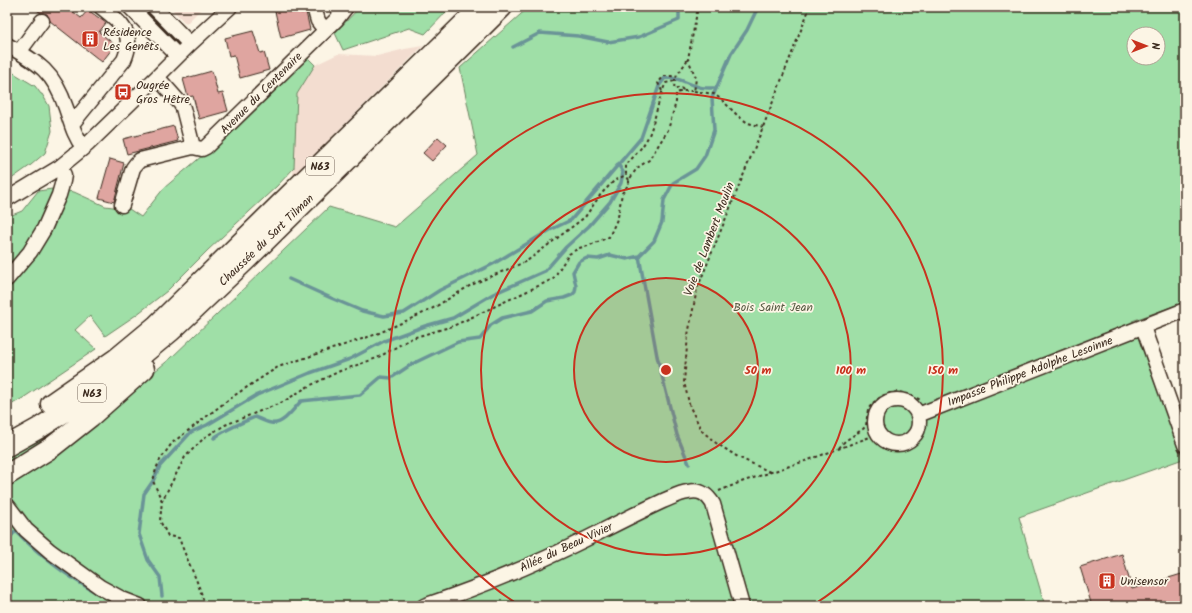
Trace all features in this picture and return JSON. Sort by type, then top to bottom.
[{"type":"highway","name":"Chaussée du Sart Tilman","points":[[7,431],[32,417],[81,384],[116,359],[157,325],[481,7]]},
{"type":"highway","name":"Chaussée du Sart Tilman","points":[[7,446],[89,396],[125,369],[171,331],[245,261],[502,7]]},
{"type":"highway","points":[[7,475],[52,447],[124,388],[161,353],[171,331]]},
{"type":"street","points":[[72,124],[124,60],[127,54],[128,39],[126,31],[118,21],[101,7]]},
{"type":"street","points":[[130,7],[178,56]]},
{"type":"street","points":[[154,7],[190,44]]},
{"type":"street","points":[[314,7],[320,25],[325,30]]},
{"type":"street","name":"Avenue du Centenaire","points":[[122,205],[133,168],[140,160],[193,147],[202,149],[206,148],[336,20],[346,7]]},
{"type":"street","points":[[7,198],[60,167],[83,148],[226,8]]},
{"type":"street","points":[[42,20],[13,48],[40,64],[50,75],[59,91],[79,142],[83,148]]},
{"type":"street","points":[[157,77],[180,102],[183,108],[193,147]]},
{"type":"street","points":[[7,279],[30,252],[44,229],[59,195],[63,181],[64,175],[60,167]]},
{"type":"street","name":"Impasse Philippe Adolphe Lesoinne","points":[[918,414],[1185,310]]},
{"type":"street","points":[[1143,327],[1185,445]]},
{"type":"street","points":[[902,400],[909,403],[918,414],[918,430],[908,442],[901,444],[894,445],[880,438],[874,425],[877,411],[888,401],[902,400]]},
{"type":"street","name":"Allée du Beau Vivier","points":[[424,606],[478,587],[538,562],[647,508],[679,494],[694,491],[703,492],[707,495]]},
{"type":"street","points":[[707,495],[713,504],[742,606]]},
{"type":"street","points":[[7,505],[26,530],[50,551],[100,587],[122,599],[140,606]]},
{"type":"path","points":[[662,91],[658,83],[664,76],[676,77],[688,59],[698,7]]},
{"type":"path","name":"Voie de Lambert Moulin","points":[[770,472],[738,457],[716,443],[702,431],[690,407],[684,382],[688,334],[697,289],[763,128],[810,7]]},
{"type":"path","points":[[688,59],[696,78],[694,91]]},
{"type":"path","points":[[629,180],[626,175],[626,165],[649,136],[662,91],[666,83],[675,80],[674,88],[676,89],[680,87],[684,91]]},
{"type":"path","points":[[205,606],[198,584],[179,538],[168,536],[160,521],[162,501],[185,456],[205,437],[225,425],[282,402],[307,387],[340,371],[377,358],[412,338],[453,326],[553,279],[569,254],[578,248],[588,246],[609,237],[618,217],[622,193],[629,184],[629,180],[637,168],[649,160],[668,130],[676,102],[676,93],[694,91],[714,94],[723,100],[738,116],[763,128]]},
{"type":"path","points":[[162,501],[153,481],[160,460],[172,443],[232,397],[278,368],[377,334],[430,310],[471,285],[527,261],[585,217],[601,194],[615,180],[626,175]]},
{"type":"path","points":[[839,448],[845,441],[866,426],[866,420]]},
{"type":"path","points":[[707,495],[878,434]]},
{"type":"shaded area","points":[[170,7],[203,7],[186,24]]},
{"type":"shaded area","points":[[423,46],[293,176],[297,94],[315,65],[338,54],[377,56]]},
{"type":"green space","points":[[360,7],[451,7],[425,34],[409,28],[343,50],[335,33]]},
{"type":"green space","name":"Bois Saint Jean","points":[[529,7],[1185,7],[1185,302],[1132,321],[1183,459],[1019,517],[1045,606],[7,606],[7,482],[65,445],[171,358],[329,207],[395,227],[478,155],[460,68]]},
{"type":"green space","points":[[305,55],[315,65],[297,94],[294,168],[167,291],[136,315],[105,336],[90,316],[75,330],[96,349],[7,407],[7,217],[22,211],[38,191],[52,189],[57,209],[67,191],[74,192],[105,206],[129,209],[141,217],[164,188],[209,150]]},
{"type":"green space","points":[[7,69],[35,86],[42,94],[49,106],[52,131],[45,153],[7,182]]},
{"type":"green space","points":[[84,410],[45,445],[7,468],[7,457],[39,439]]},
{"type":"building","name":"Résidence Les Genêts","points":[[33,7],[67,7],[81,18],[88,10],[106,23],[99,32],[115,45],[102,62],[50,21],[47,14],[41,13]]},
{"type":"building","points":[[274,7],[299,7],[301,13],[306,12],[310,30],[281,38]]},
{"type":"building","points":[[253,31],[260,53],[264,52],[269,70],[240,78],[234,55],[229,56],[225,38]]},
{"type":"building","points":[[212,71],[218,94],[223,93],[228,111],[199,119],[193,96],[188,97],[183,79]]},
{"type":"building","points":[[174,126],[178,141],[127,154],[123,139]]},
{"type":"building","points":[[438,137],[447,145],[432,161],[423,153]]},
{"type":"building","points":[[110,159],[124,163],[114,202],[99,198]]},
{"type":"building","name":"Unisensor","points":[[1122,554],[1132,589],[1185,573],[1185,606],[1092,606],[1080,567]]},
{"type":"waterway","points":[[513,47],[540,33],[578,36],[608,42],[639,37],[679,20],[679,7]]},
{"type":"waterway","points":[[214,438],[255,417],[271,423],[279,422],[288,416],[301,401],[360,395],[381,377],[391,378],[412,364],[458,342],[480,339],[491,325],[502,318],[532,311],[547,301],[572,295],[575,292],[576,286],[573,272],[579,262],[587,258],[598,259],[610,255],[627,259],[639,256],[654,241],[662,222],[664,200],[673,183],[696,169],[705,156],[714,130],[712,98],[731,54],[747,30],[758,7]]},
{"type":"waterway","points":[[289,279],[362,311],[384,316],[404,313],[440,290],[493,264],[550,230],[571,220],[641,138],[659,86],[665,78],[678,79],[701,88],[716,88]]},
{"type":"waterway","points":[[162,596],[160,577],[148,560],[139,534],[144,494],[153,481],[160,466],[191,432],[207,425],[257,395],[310,373],[350,359],[384,341],[425,326],[453,318],[493,294],[545,271],[610,202],[621,183],[623,172],[618,164]]},
{"type":"waterway","points":[[639,256],[657,356],[677,435],[689,464]]},
{"type":"waterway","points":[[7,540],[16,531],[54,565],[97,593]]},
{"type":"place","name":"Résidence Les Genêts","points":[[90,39]]},
{"type":"place","name":"Ougrée Gros Hêtre","points":[[123,92]]},
{"type":"place","name":"Unisensor","points":[[1107,581]]}]
